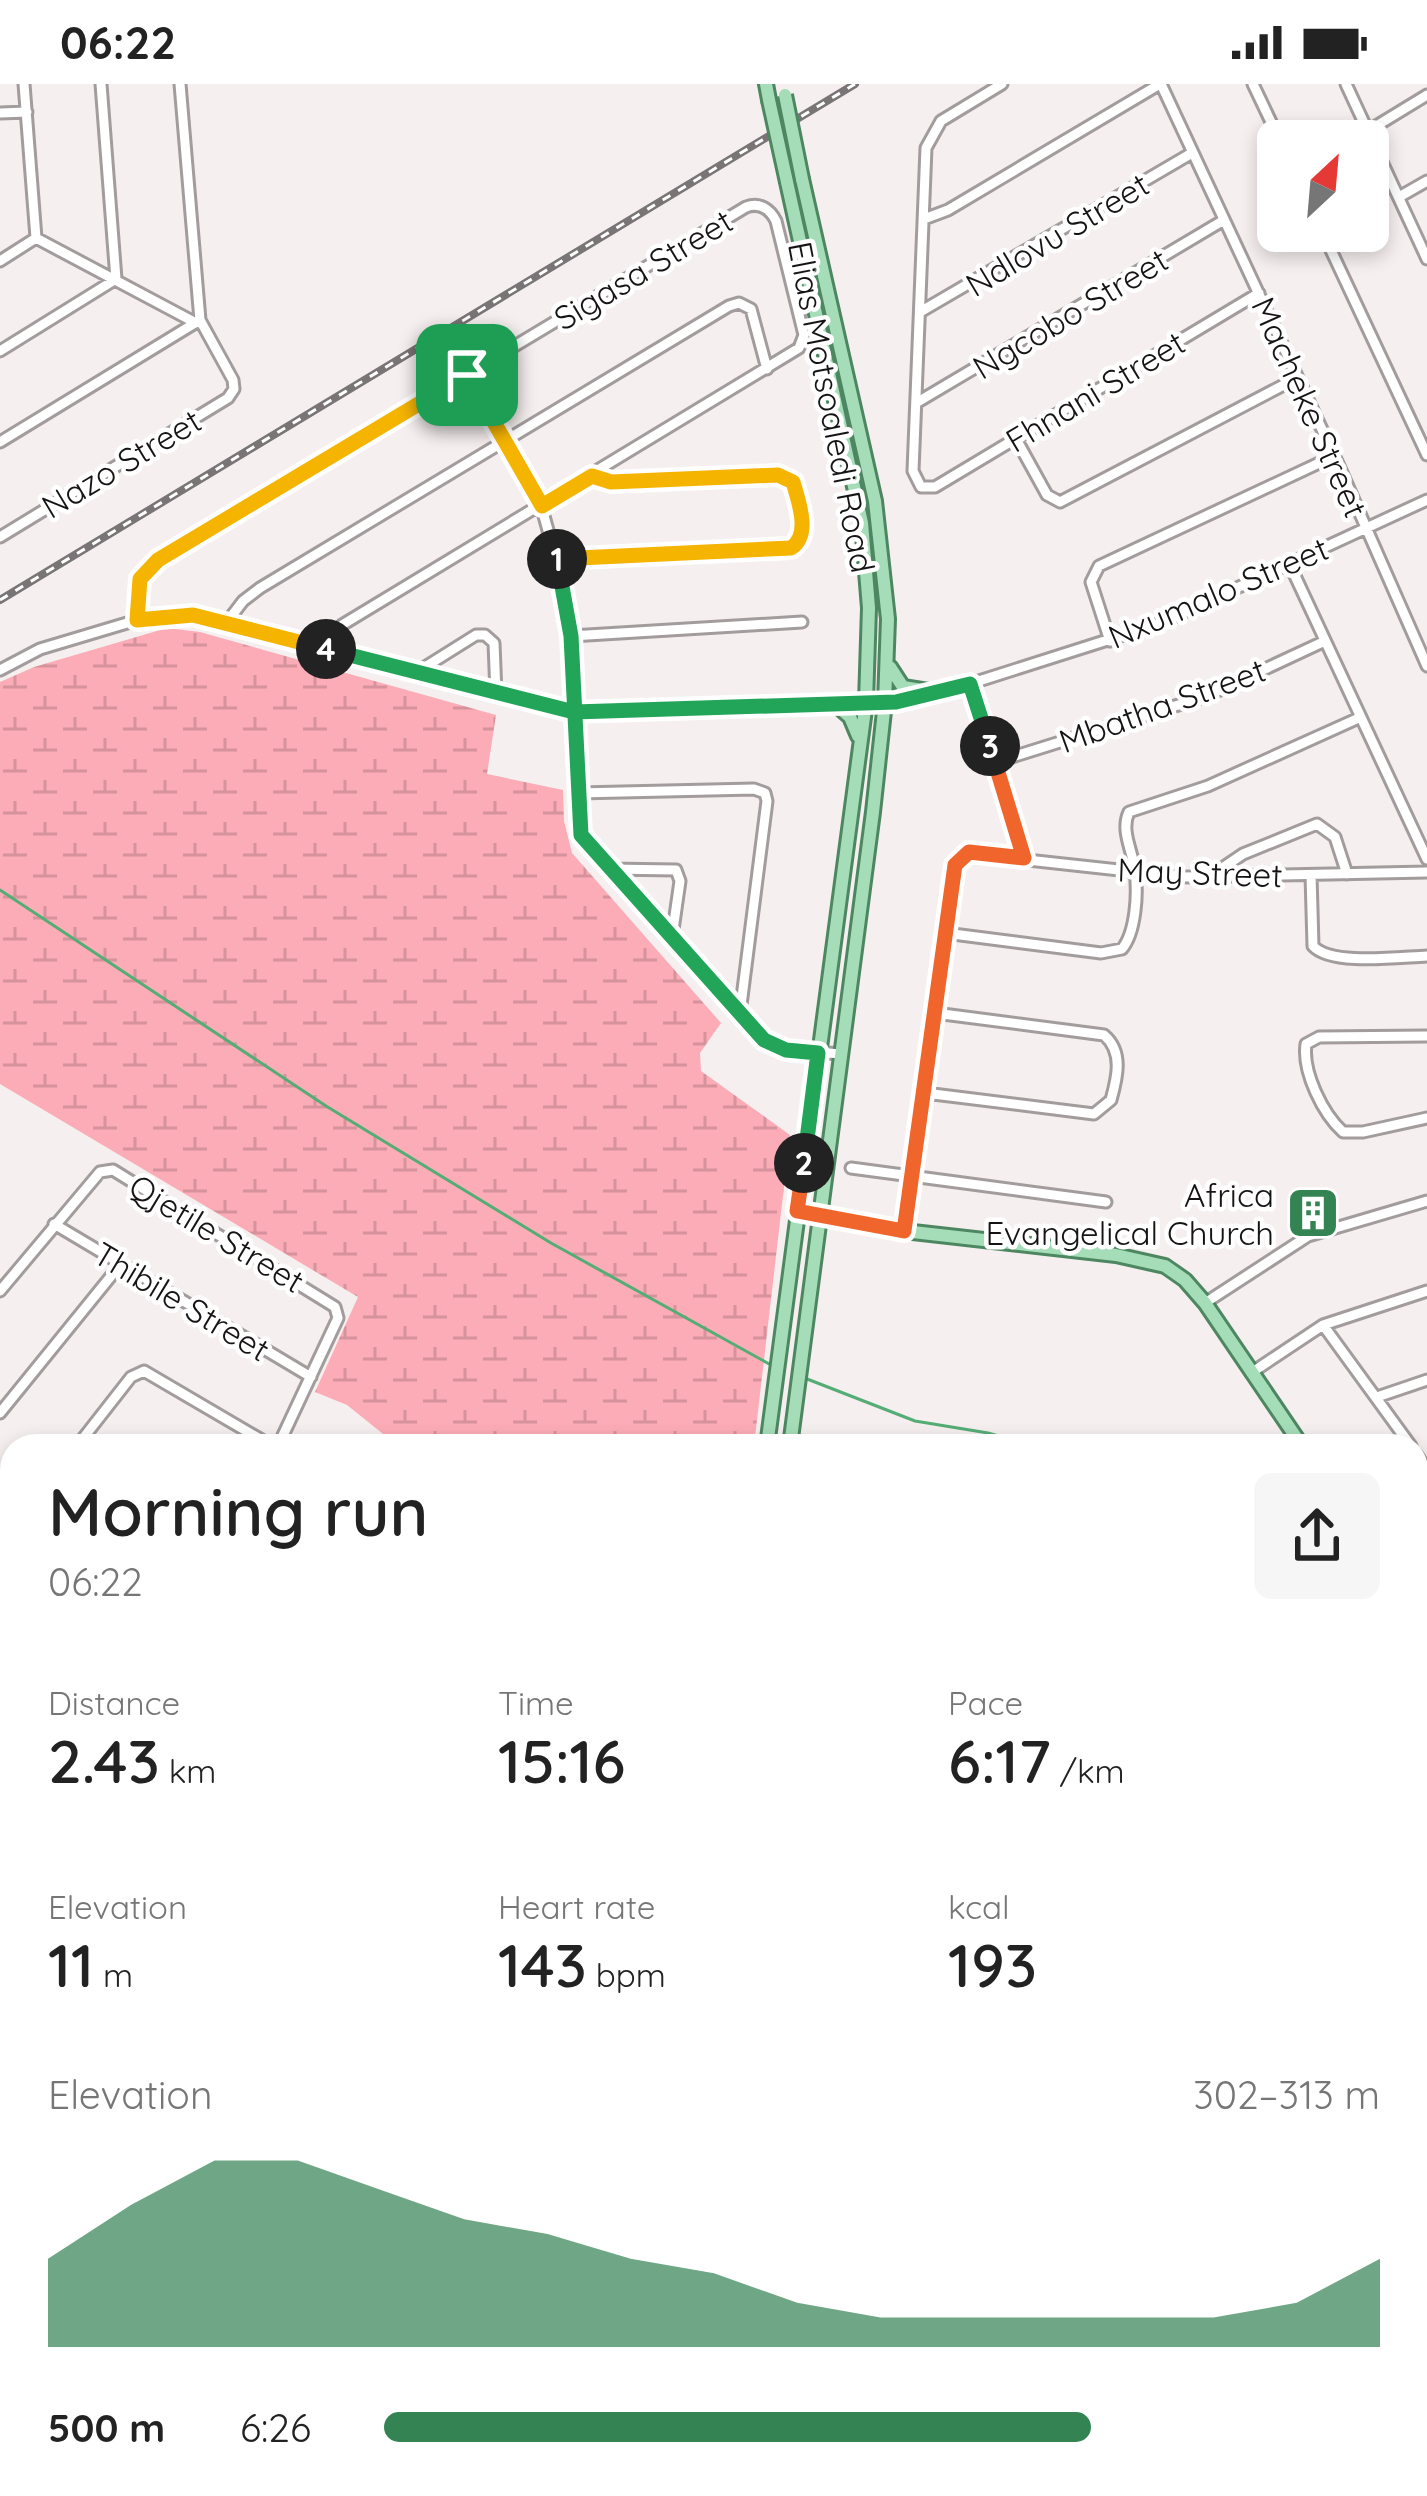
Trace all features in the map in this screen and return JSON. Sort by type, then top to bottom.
[{"type":"main road","name":"Elias Motsoaledi Road","points":[[766,84],[862,523],[869,608],[866,702],[768,1434]]},
{"type":"main road","name":"Elias Motsoaledi Road","points":[[783,89],[877,513],[888,608],[885,702],[792,1434]]},
{"type":"main road","points":[[887,660],[903,687],[940,693]]},
{"type":"main road","points":[[835,704],[850,718],[860,743]]},
{"type":"main road","points":[[797,1211],[904,1231],[1151,1262],[1175,1272],[1205,1303],[1294,1434]]},
{"type":"street","points":[[24,84],[36,238]]},
{"type":"street","points":[[100,84],[116,280]]},
{"type":"street","points":[[180,84],[198,321]]},
{"type":"street","points":[[916,403],[926,148],[933,130],[1002,84]]},
{"type":"street","points":[[924,219],[948,210],[1160,84]]},
{"type":"street","name":"Macheke Street","points":[[1160,84],[1427,667]]},
{"type":"street","points":[[1253,84],[1270,120]]},
{"type":"street","points":[[1346,84],[1363,120]]},
{"type":"street","points":[[1385,120],[1427,95]]},
{"type":"street","points":[[0,113],[27,112]]},
{"type":"street","name":"Ndlovu Street","points":[[920,312],[1192,153]]},
{"type":"street","points":[[1389,175],[1427,259]]},
{"type":"street","points":[[1399,197],[1427,181]]},
{"type":"street","name":"Sigasa Street","points":[[137,620],[136,592],[150,566],[751,205],[765,208],[776,221],[804,335],[796,351],[767,369]]},
{"type":"street","name":"Ngcobo Street","points":[[916,403],[1224,220]]},
{"type":"street","points":[[36,238],[198,321]]},
{"type":"street","points":[[0,261],[36,238]]},
{"type":"street","points":[[1332,252],[1427,455]]},
{"type":"street","points":[[0,351],[116,280]]},
{"type":"street","name":"Fhnani Street","points":[[916,403],[914,477],[921,488],[931,489],[1259,293]]},
{"type":"street","points":[[227,622],[260,588],[734,304],[746,304],[755,315],[767,369],[342,626],[322,647]]},
{"type":"street","points":[[0,442],[198,321]]},
{"type":"street","name":"Nazo Street","points":[[0,537],[230,395],[233,380],[198,321]]},
{"type":"street","points":[[467,375],[542,506],[556,559],[571,636],[581,835],[773,1046],[842,1054]]},
{"type":"street","points":[[1016,439],[1047,495],[1060,502],[1297,378]]},
{"type":"street","points":[[1110,641],[1090,582],[1099,566],[1334,456]]},
{"type":"street","points":[[556,559],[791,548],[802,536],[793,482],[782,475],[611,482],[592,476]]},
{"type":"street","name":"Nxumalo Street","points":[[0,670],[40,649],[174,614],[227,622],[574,712],[885,702],[940,693],[1161,623],[1427,500]]},
{"type":"street","points":[[1289,562],[1427,859]]},
{"type":"street","points":[[571,636],[802,622]]},
{"type":"street","points":[[417,672],[476,634],[485,635],[494,643],[496,694]]},
{"type":"street","name":"Mbatha Street","points":[[996,762],[1207,696],[1325,641]]},
{"type":"street","points":[[970,684],[1024,858]]},
{"type":"street","points":[[904,1231],[945,933],[1114,953],[1129,941],[1136,874],[1125,820],[1133,809],[1208,786],[1361,717]]},
{"type":"street","points":[[578,793],[754,789],[765,793],[740,1013]]},
{"type":"street","points":[[1208,877],[1243,854],[1317,824],[1335,837],[1347,874]]},
{"type":"street","name":"May Street","points":[[945,933],[955,865],[964,853],[1136,874],[1208,877],[1427,872]]},
{"type":"street","points":[[608,869],[676,870],[680,880],[672,937]]},
{"type":"street","points":[[1311,875],[1317,952],[1334,958],[1427,956]]},
{"type":"street","points":[[925,1093],[1094,1114],[1111,1100],[1118,1060],[1115,1047],[1104,1036],[935,1012]]},
{"type":"street","points":[[1427,1036],[1318,1037],[1306,1044],[1304,1052],[1331,1119],[1343,1132],[1427,1118]]},
{"type":"street","points":[[851,1168],[1106,1202]]},
{"type":"street","name":"Qjetile Street","points":[[55,1224],[100,1172],[113,1170],[332,1304],[338,1318],[310,1377]]},
{"type":"street","points":[[1205,1303],[1308,1236],[1427,1201]]},
{"type":"street","points":[[0,1291],[55,1224]]},
{"type":"street","name":"Thibile Street","points":[[55,1224],[310,1377]]},
{"type":"street","points":[[0,1412],[120,1265]]},
{"type":"street","points":[[1252,1373],[1323,1325],[1427,1291]]},
{"type":"street","points":[[1323,1325],[1403,1434]]},
{"type":"street","points":[[86,1434],[131,1377],[144,1371],[254,1434]]},
{"type":"street","points":[[281,1434],[310,1377]]},
{"type":"street","points":[[1377,1396],[1427,1380]]},
{"type":"green space","points":[[167,628],[200,632],[496,715],[487,774],[563,790],[572,853],[721,1023],[700,1053],[701,1071],[790,1135],[755,1434],[383,1434],[347,1405],[315,1392],[358,1297],[0,1084],[0,682],[34,667]]},
{"type":"waterway","points":[[0,890],[326,1106],[551,1243],[771,1365]]},
{"type":"waterway","points":[[802,1377],[915,1421],[992,1434]]},
{"type":"railway","points":[[0,600],[855,84]]},
{"type":"place","name":"Africa Evangelical Church","points":[[1313,1213]]},
{"type":"route","points":[[467,375],[150,566],[136,592],[137,620],[174,614],[227,622],[574,712],[896,702],[970,684],[1024,858],[969,852],[955,865],[904,1231],[797,1211],[818,1053],[786,1050],[764,1040],[590,849],[578,819],[578,793],[574,712],[571,636],[556,559],[796,547],[803,532],[793,482],[778,475],[611,482],[592,476],[542,506],[467,375]]}]
